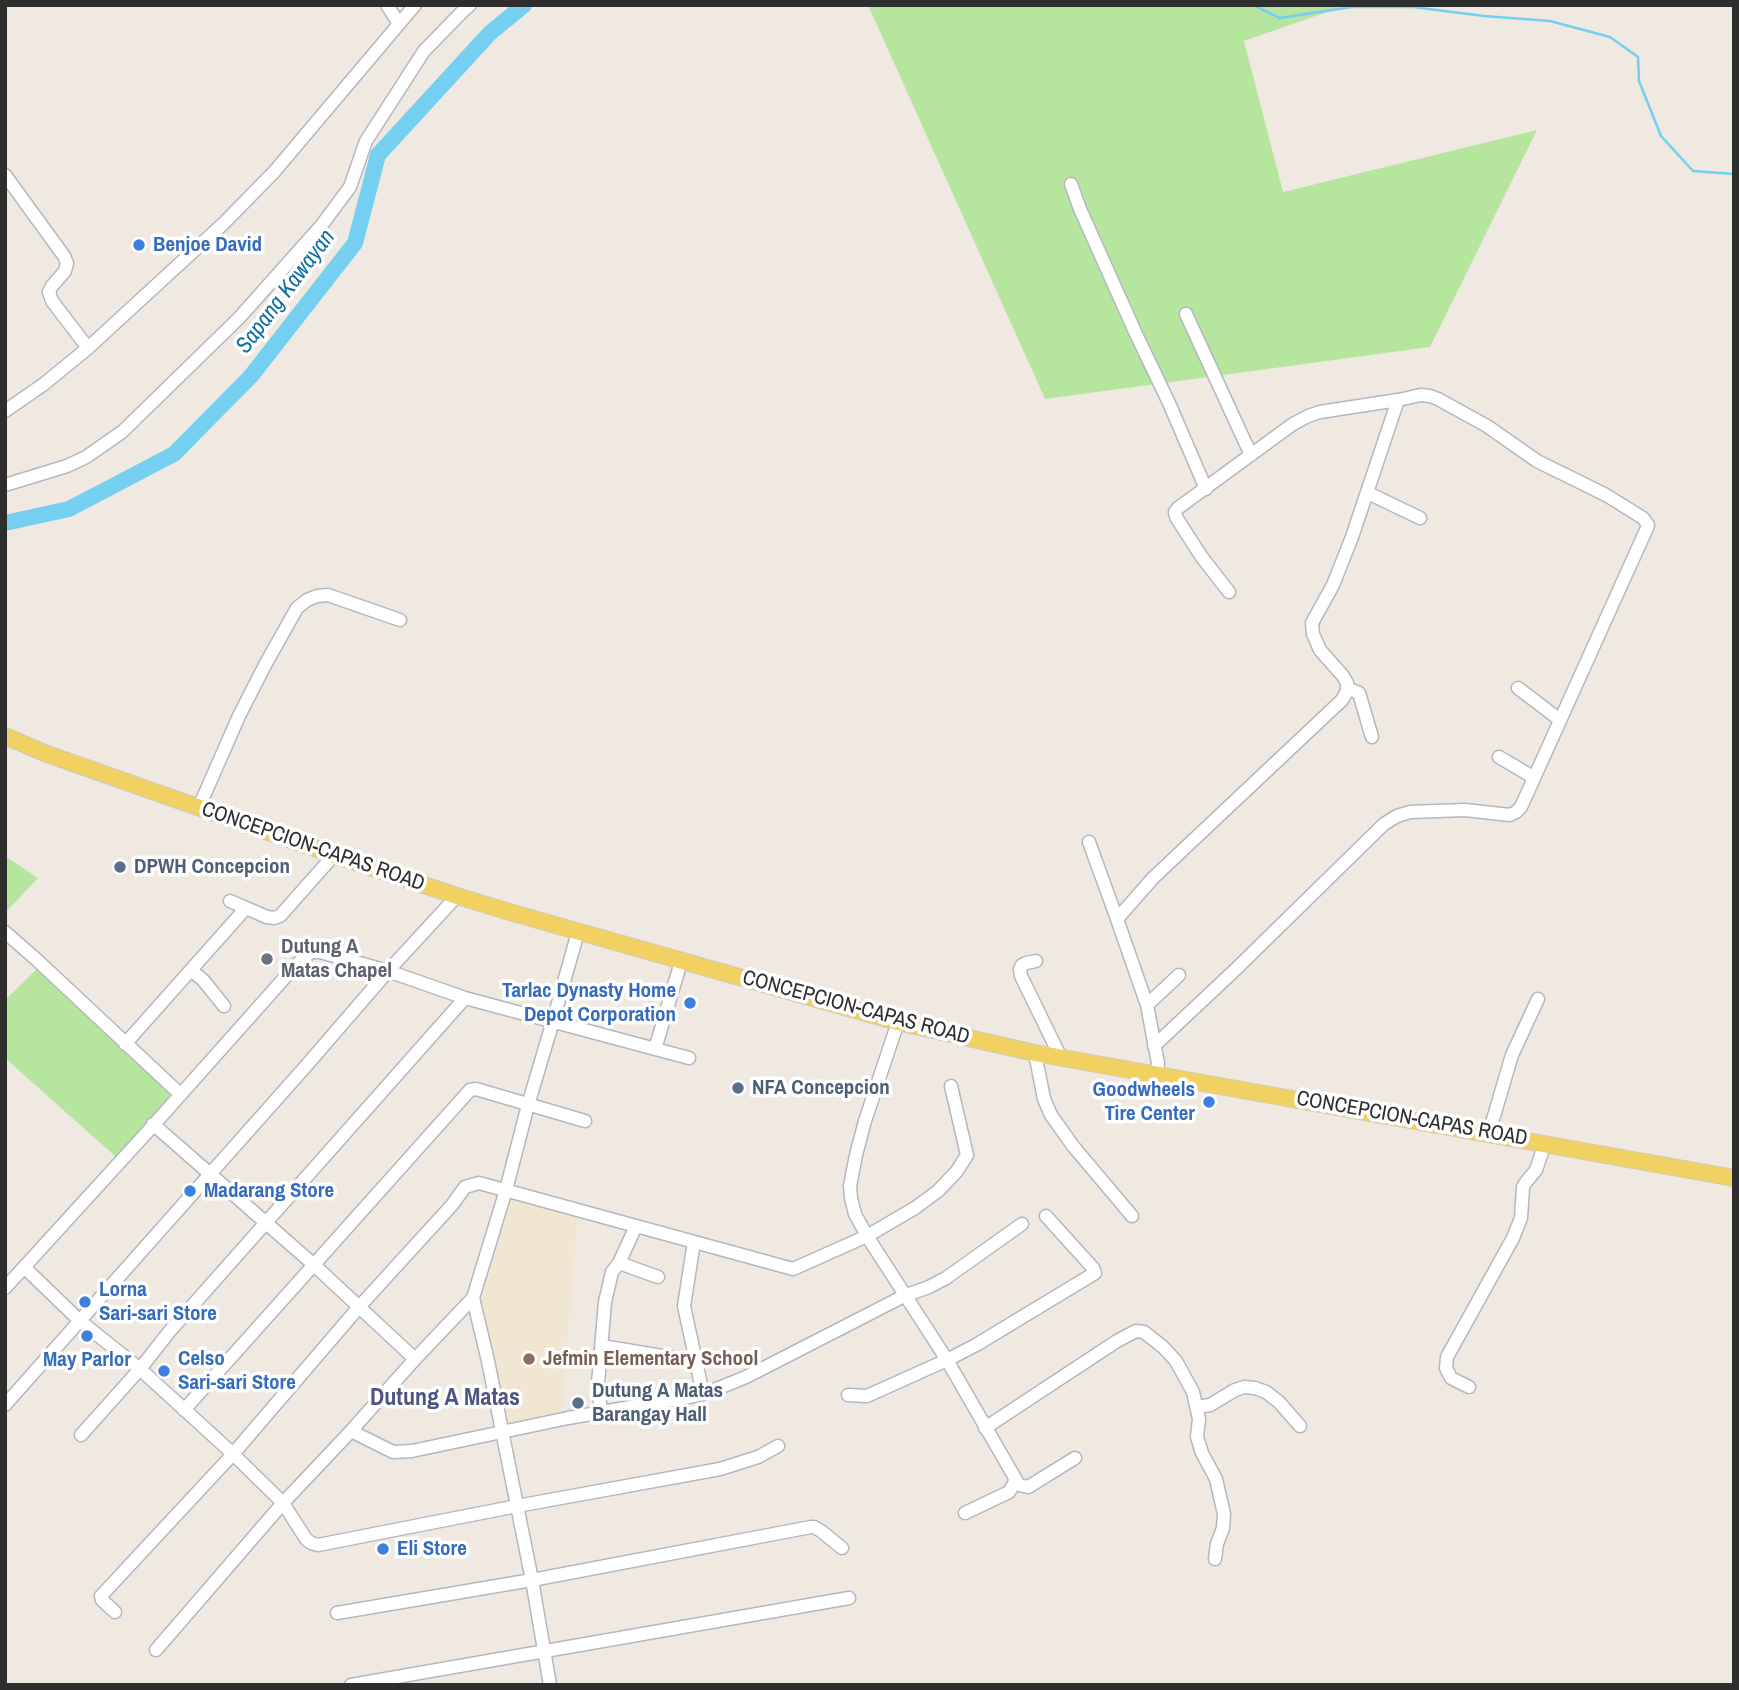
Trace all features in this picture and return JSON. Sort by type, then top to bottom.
[{"type":"main road","name":"CONCEPCION-CAPAS ROAD","points":[[5,736],[47,754],[457,896],[898,1022],[1060,1058],[1734,1178]]},
{"type":"street","points":[[387,5],[399,24]]},
{"type":"street","points":[[5,411],[88,348],[224,223],[266,180],[415,5]]},
{"type":"street","points":[[5,485],[67,466],[86,457],[122,432],[239,318],[321,226],[350,187],[366,141],[424,51],[470,5]]},
{"type":"street","points":[[5,175],[64,256],[67,263],[65,271],[49,292],[52,301],[88,348]]},
{"type":"street","points":[[1071,184],[1206,489]]},
{"type":"street","points":[[1186,314],[1251,456]]},
{"type":"street","points":[[1154,1046],[1384,824],[1410,812],[1465,810],[1510,815],[1521,807],[1648,525],[1643,518],[1606,495],[1537,461],[1487,426],[1438,399],[1421,395],[1320,412],[1293,424],[1178,508],[1176,517],[1229,592]]},
{"type":"street","points":[[1117,919],[1153,878],[1342,700],[1347,688],[1343,676],[1320,650],[1313,634],[1312,623],[1333,585],[1368,493],[1398,400]]},
{"type":"street","points":[[1368,493],[1420,518]]},
{"type":"street","points":[[199,807],[254,685],[297,608],[307,600],[328,595],[400,620]]},
{"type":"street","points":[[1347,688],[1359,692],[1372,737]]},
{"type":"street","points":[[1517,688],[1560,720]]},
{"type":"street","points":[[1499,757],[1533,777]]},
{"type":"street","points":[[1089,842],[1147,1005],[1158,1063],[1157,1074]]},
{"type":"street","points":[[230,901],[267,916],[280,916],[334,855]]},
{"type":"street","points":[[5,1405],[457,896]]},
{"type":"street","points":[[125,1044],[246,908]]},
{"type":"street","points":[[5,932],[180,1094]]},
{"type":"street","points":[[156,1650],[283,1503],[473,1297],[506,1190],[578,932]]},
{"type":"street","points":[[5,1288],[311,952],[320,952],[388,971],[465,998],[689,1058]]},
{"type":"street","points":[[1036,961],[1022,965],[1021,976],[1060,1058]]},
{"type":"street","points":[[656,1049],[681,962]]},
{"type":"street","points":[[191,970],[224,1006]]},
{"type":"street","points":[[1147,1005],[1179,975]]},
{"type":"street","points":[[81,1435],[465,998]]},
{"type":"street","points":[[1489,1133],[1512,1055],[1538,999]]},
{"type":"street","points":[[898,1022],[865,1121],[850,1186],[855,1214],[904,1296],[947,1360],[1019,1485],[1028,1487],[1075,1458]]},
{"type":"street","points":[[1035,1053],[1044,1099],[1051,1115],[1073,1146],[1132,1216]]},
{"type":"street","points":[[115,1612],[101,1596],[233,1454],[359,1307],[452,1205],[465,1186],[479,1183],[793,1269],[867,1236],[915,1208],[938,1191],[964,1162],[967,1150],[951,1086]]},
{"type":"street","points":[[184,1410],[470,1090],[476,1089],[585,1121]]},
{"type":"street","points":[[153,1124],[313,1264],[415,1359]]},
{"type":"street","points":[[1469,1387],[1451,1378],[1446,1368],[1447,1357],[1513,1238],[1521,1218],[1523,1187],[1536,1170],[1545,1143]]},
{"type":"street","points":[[848,1395],[867,1396],[947,1360],[1095,1273],[1046,1216]]},
{"type":"street","points":[[352,1431],[393,1452],[412,1451],[703,1394],[746,1377],[904,1296],[946,1278],[1022,1224]]},
{"type":"street","points":[[601,1412],[598,1383],[605,1302],[612,1272],[636,1226]]},
{"type":"street","points":[[694,1242],[684,1306],[703,1394]]},
{"type":"street","points":[[619,1263],[658,1277]]},
{"type":"street","points":[[24,1267],[80,1321],[140,1369],[233,1454],[283,1503],[306,1539],[318,1545],[720,1469],[758,1457],[778,1446]]},
{"type":"street","points":[[473,1297],[517,1506],[550,1685]]},
{"type":"street","points":[[985,1428],[1117,1341],[1136,1331],[1144,1332],[1176,1361],[1194,1392],[1199,1419],[1197,1437],[1216,1479],[1224,1514],[1215,1559]]},
{"type":"street","points":[[602,1346],[674,1358]]},
{"type":"street","points":[[1197,1407],[1210,1405],[1244,1387],[1255,1388],[1279,1402],[1300,1426]]},
{"type":"street","points":[[965,1513],[1009,1492],[1016,1480]]},
{"type":"street","points":[[337,1613],[531,1580],[811,1527],[821,1531],[842,1548]]},
{"type":"street","points":[[351,1685],[849,1598]]},
{"type":"shaded area","name":"Jefmin Elementary School","points":[[515,1197],[578,1216],[561,1414],[514,1424],[509,1423],[506,1418],[481,1303],[511,1201]]},
{"type":"green space","points":[[868,5],[1347,5],[1244,41],[1283,192],[1537,130],[1430,347],[1045,399]]},
{"type":"green space","points":[[5,856],[38,878],[5,913]]},
{"type":"green space","points":[[38,968],[174,1094],[116,1157],[5,1058],[5,1000]]},
{"type":"waterway","name":"Sapang Kawayan","points":[[5,523],[69,509],[174,454],[251,376],[355,243],[378,155],[490,33],[524,5]]},
{"type":"waterway","points":[[1253,5],[1280,18],[1352,7],[1413,7],[1550,21],[1610,37],[1638,57],[1639,81],[1661,136],[1693,171],[1734,174]]},
{"type":"place","name":"Benjoe David","points":[[139,245]]},
{"type":"place","name":"DPWH Concepcion","points":[[120,867]]},
{"type":"place","name":"Dutung A Matas Chapel","points":[[267,959]]},
{"type":"place","name":"Tarlac Dynasty Home Depot Corporation","points":[[690,1003]]},
{"type":"place","name":"NFA Concepcion","points":[[738,1088]]},
{"type":"place","name":"Goodwheels Tire Center","points":[[1209,1102]]},
{"type":"place","name":"Madarang Store","points":[[190,1191]]},
{"type":"place","name":"Lorna Sari-sari Store","points":[[85,1302]]},
{"type":"place","name":"May Parlor","points":[[87,1336]]},
{"type":"place","name":"Jefmin Elementary School","points":[[529,1359]]},
{"type":"place","name":"Celso Sari-sari Store","points":[[164,1371]]},
{"type":"place","name":"Dutung A Matas Barangay Hall","points":[[578,1403]]},
{"type":"place","name":"Eli Store","points":[[383,1549]]},
{"type":"district","name":"Dutung A Matas","points":[[445,1399]]}]
